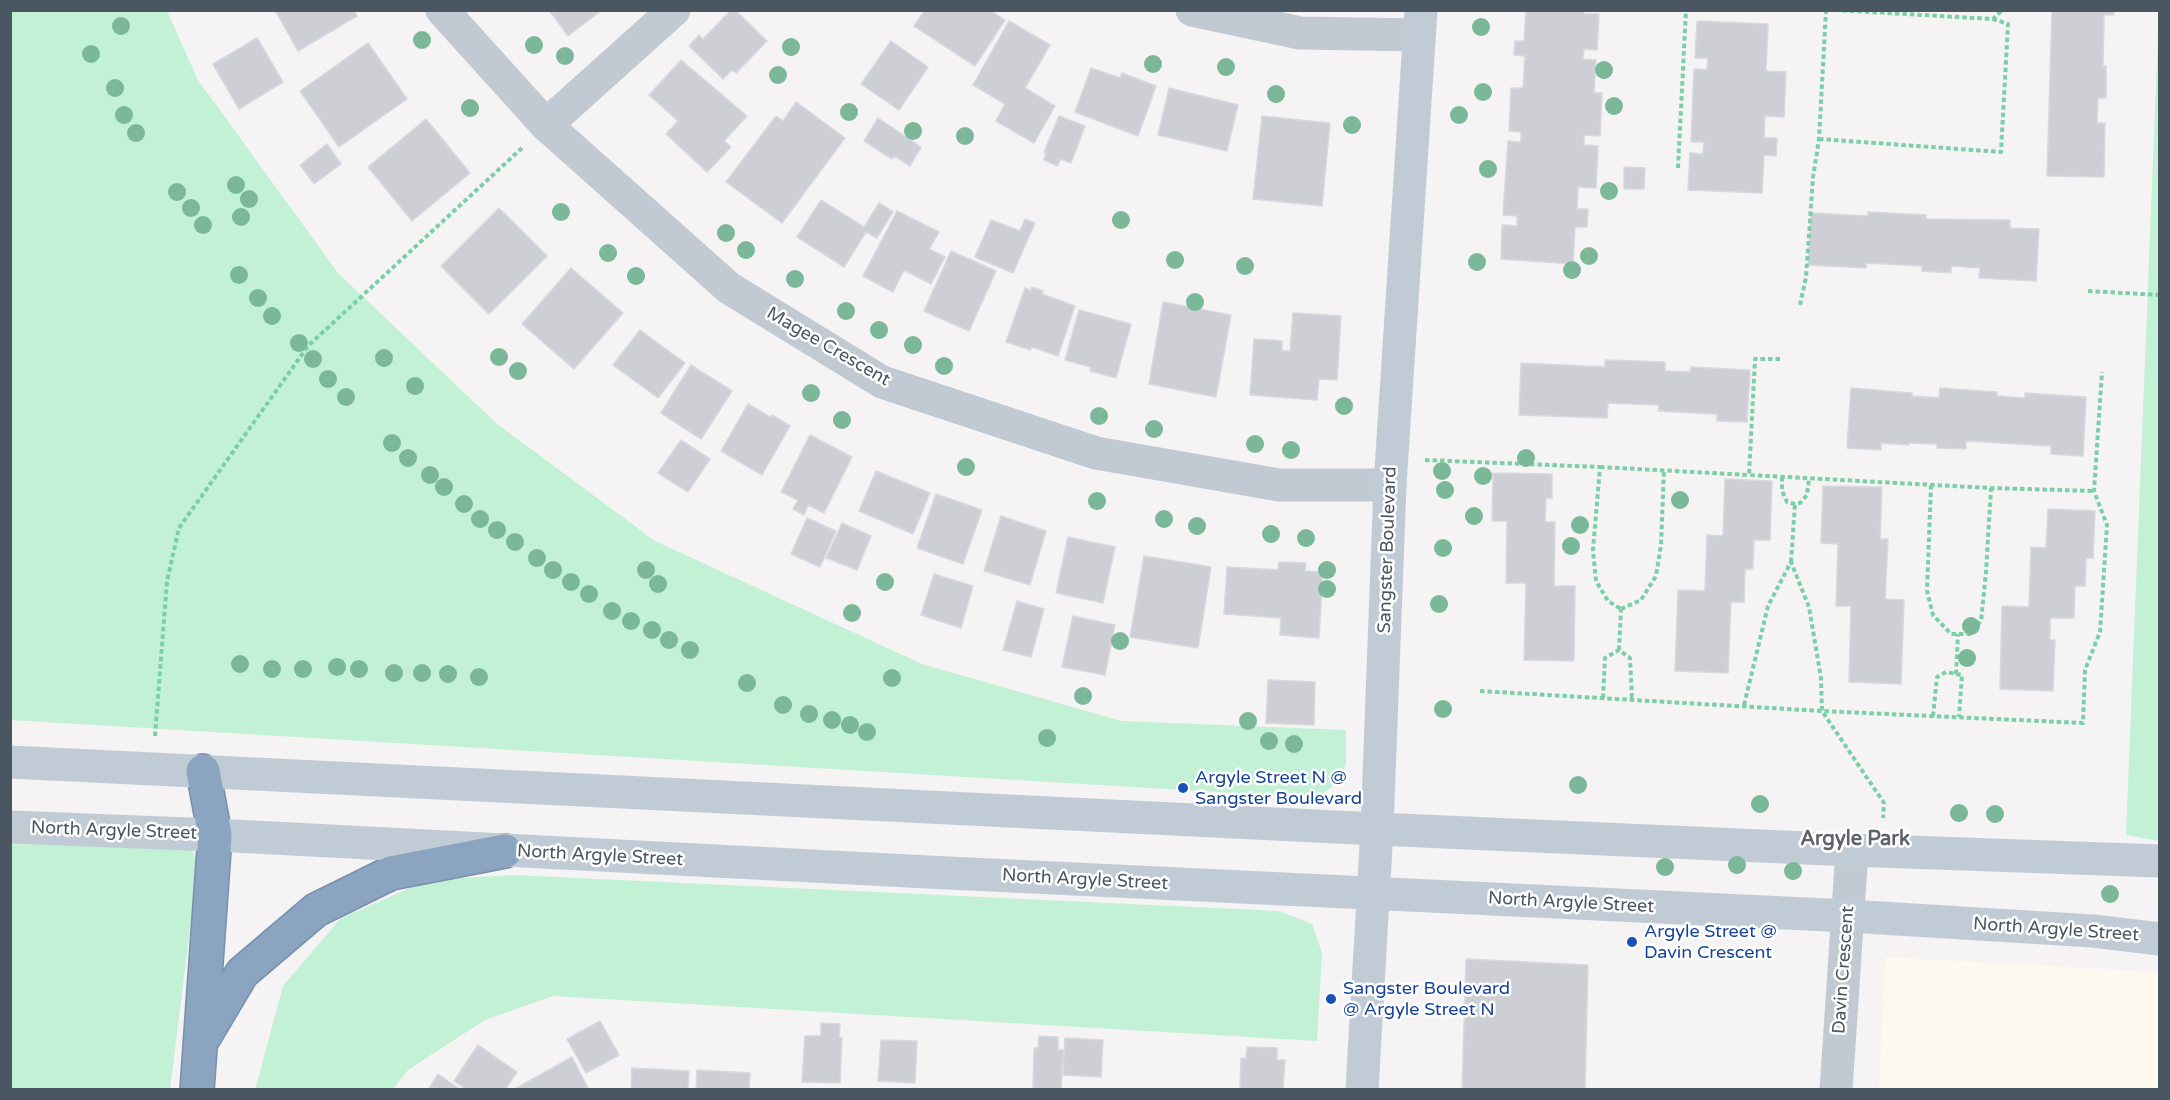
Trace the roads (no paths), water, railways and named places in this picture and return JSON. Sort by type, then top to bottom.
[{"type":"highway","points":[[197,1089],[215,835],[203,771]]},
{"type":"highway","points":[[201,1042],[242,974],[316,910],[391,873],[505,851]]},
{"type":"street","name":"Magee Crescent","points":[[442,10],[546,125],[729,288],[882,382],[1096,453],[1279,485],[1391,472]]},
{"type":"street","points":[[546,125],[674,10]]},
{"type":"street","points":[[1192,10],[1300,33],[1420,23]]},
{"type":"street","name":"Sangster Boulevard","points":[[1362,1089],[1377,829],[1391,472],[1420,23]]},
{"type":"street","points":[[10,762],[1377,829],[1866,851],[2160,861]]},
{"type":"street","name":"North Argyle Street","points":[[12,827],[215,835],[1848,916],[2093,931],[2160,939]]},
{"type":"street","name":"Davin Crescent","points":[[1836,1089],[1848,916],[1866,851]]},
{"type":"place","name":"Argyle Street N @ Sangster Boulevard","points":[[1183,788]]},
{"type":"place","name":"Argyle Street @ Davin Crescent","points":[[1632,942]]},
{"type":"place","name":"Sangster Boulevard @ Argyle Street N","points":[[1331,999]]},
{"type":"district","name":"Argyle Park","points":[[1855,840]]}]
